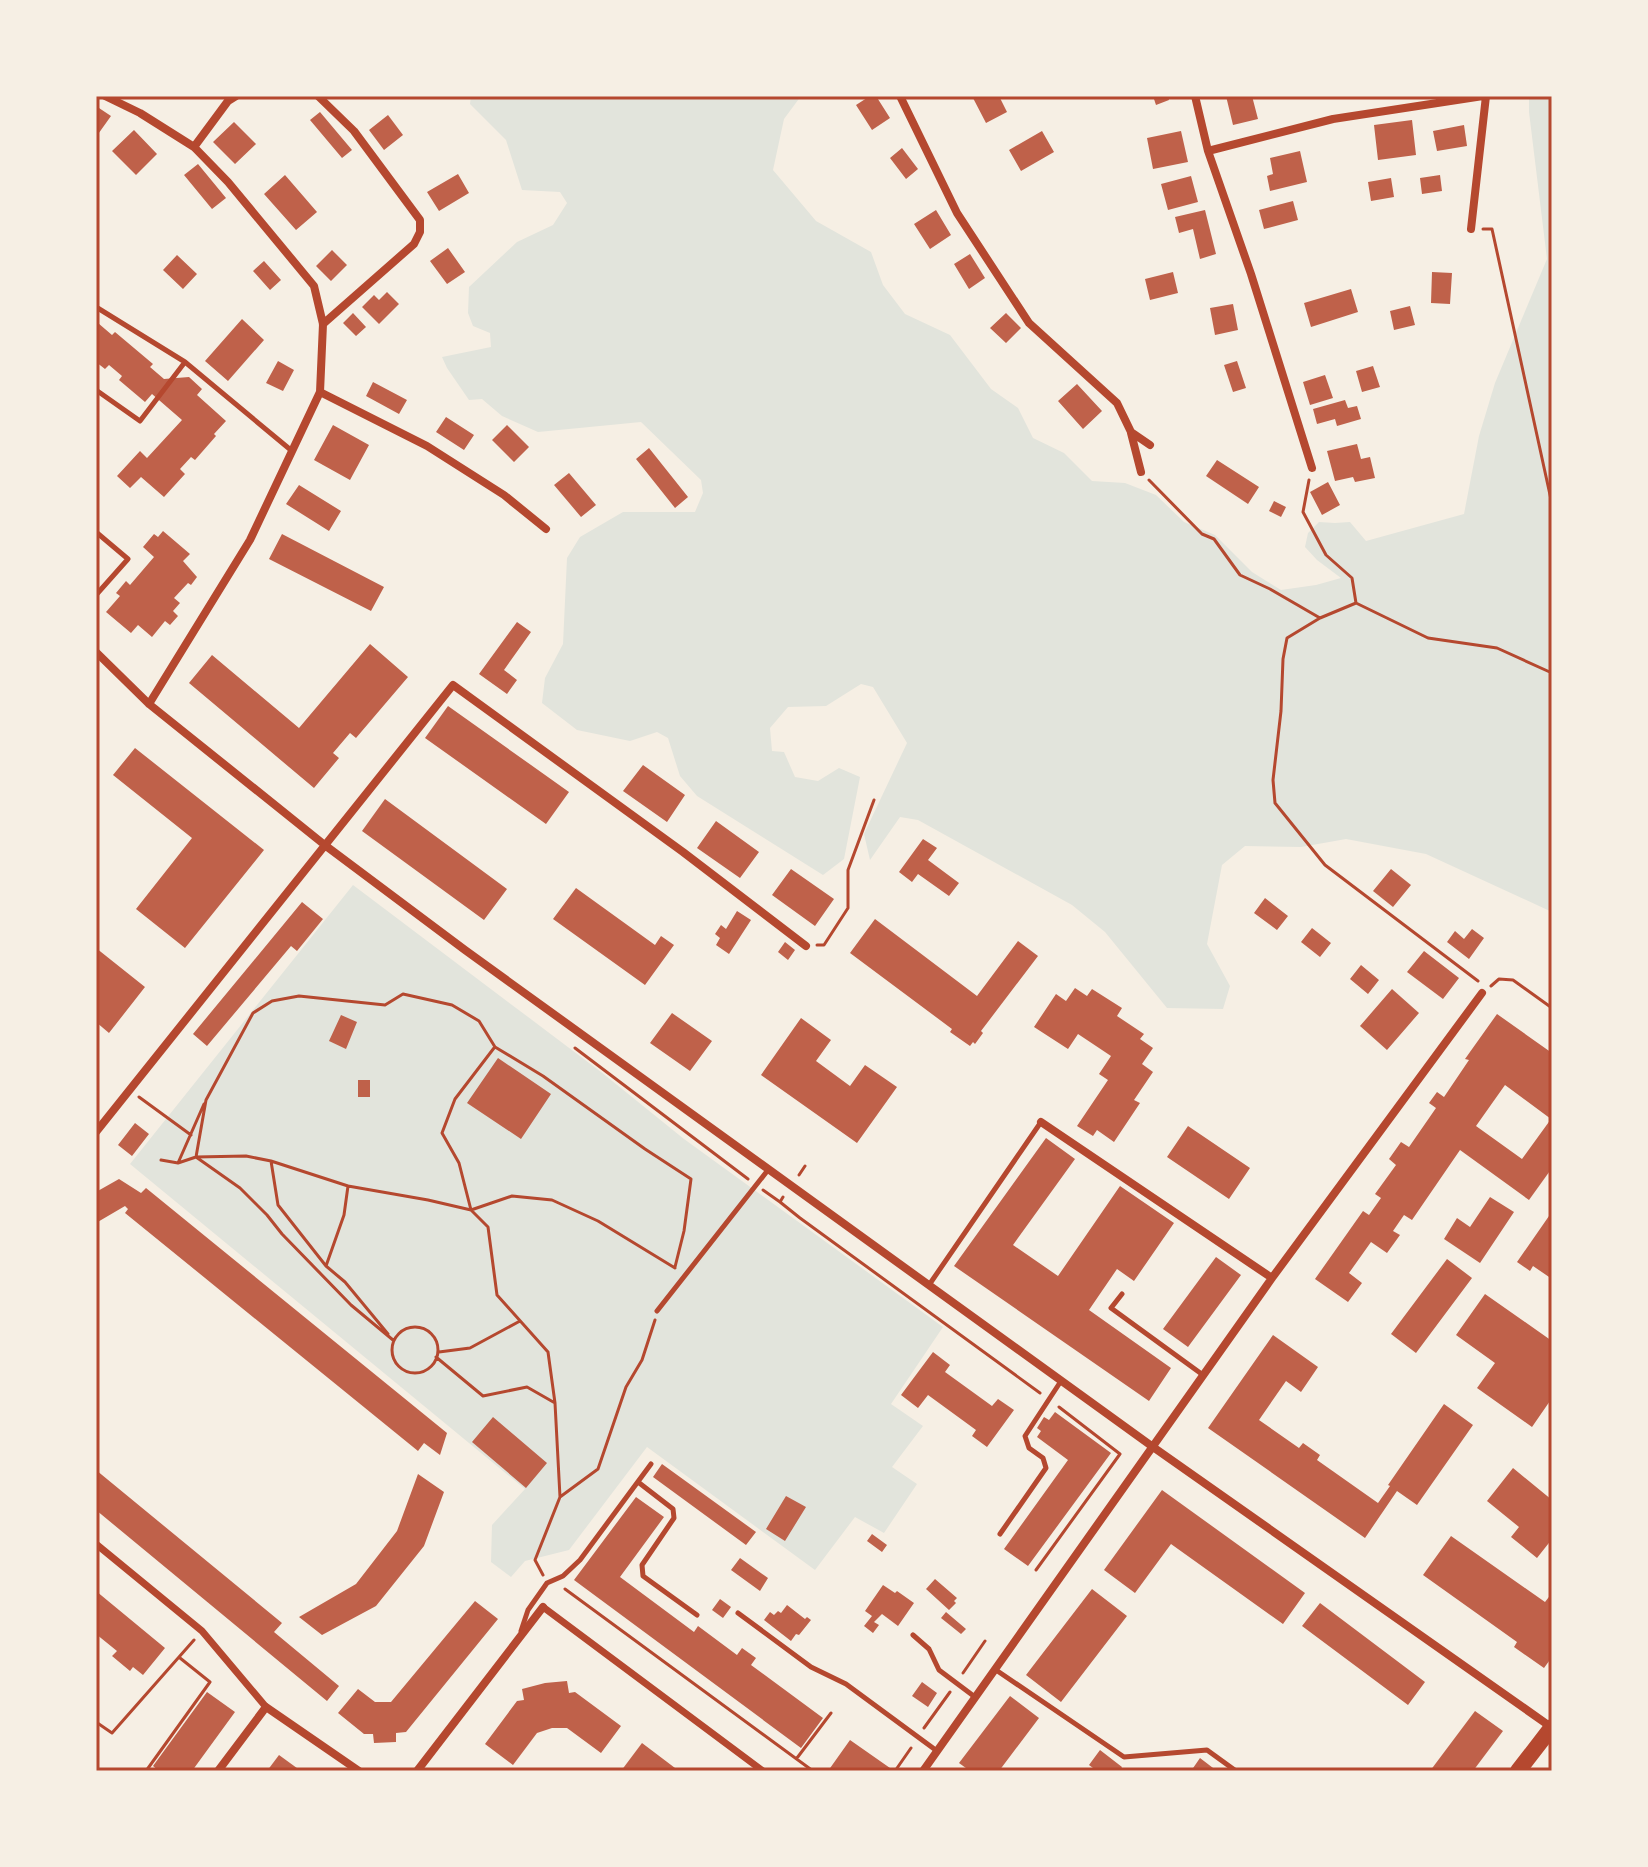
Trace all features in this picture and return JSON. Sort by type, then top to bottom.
[{"type":"main road","points":[[1518,1771],[1552,1727]]},
{"type":"street","points":[[105,96],[140,113],[194,147],[228,182],[314,286],[323,324],[320,392],[250,540],[149,704]]},
{"type":"street","points":[[194,147],[228,101],[236,96]]},
{"type":"street","points":[[318,96],[354,131],[420,220],[420,232],[414,244],[323,324]]},
{"type":"street","points":[[900,96],[957,213],[1029,323],[1117,403],[1131,432],[1141,472]]},
{"type":"street","points":[[1195,96],[1208,151],[1251,274],[1312,468]]},
{"type":"street","points":[[1208,151],[1333,119],[1484,96],[1471,229]]},
{"type":"street","points":[[320,392],[427,446],[504,495],[546,529]]},
{"type":"street","points":[[1131,432],[1150,445]]},
{"type":"street","points":[[96,652],[149,704],[326,846],[477,959],[1153,1447],[1552,1727]]},
{"type":"street","points":[[96,1132],[453,685],[683,852],[806,946]]},
{"type":"street","points":[[923,1771],[1272,1278],[1482,993]]},
{"type":"street","points":[[1041,1122],[1272,1278]]},
{"type":"street","points":[[96,1544],[202,1631],[266,1707],[359,1771]]},
{"type":"street","points":[[417,1771],[543,1607],[763,1771]]},
{"type":"street","points":[[218,1771],[266,1707]]},
{"type":"lane","points":[[96,307],[185,362],[292,451]]},
{"type":"lane","points":[[96,390],[140,421],[185,362]]},
{"type":"lane","points":[[96,532],[128,559],[96,595]]},
{"type":"lane","points":[[929,1285],[1041,1122]]},
{"type":"lane","points":[[657,1311],[768,1170]]},
{"type":"lane","points":[[1122,1294],[1111,1308],[1203,1375]]},
{"type":"lane","points":[[1000,1534],[1046,1468],[1043,1458],[1029,1448],[1025,1436],[1061,1381]]},
{"type":"lane","points":[[518,1639],[528,1610],[547,1583],[563,1576],[580,1560],[651,1464]]},
{"type":"lane","points":[[638,1482],[673,1509],[674,1518],[642,1565],[643,1576],[697,1615]]},
{"type":"lane","points":[[738,1613],[811,1667],[846,1684],[937,1751]]},
{"type":"lane","points":[[913,1635],[929,1649],[939,1670],[975,1697]]},
{"type":"lane","points":[[995,1669],[1124,1757],[1207,1750],[1236,1771]]},
{"type":"path","points":[[1492,229],[1552,504]]},
{"type":"path","points":[[1312,468],[1303,512],[1326,555],[1352,578],[1356,603]]},
{"type":"path","points":[[1141,472],[1202,534],[1214,539],[1240,575],[1320,618]]},
{"type":"path","points":[[1552,673],[1497,648],[1428,638],[1356,603],[1320,618],[1287,638],[1273,780],[1275,803],[1325,865],[1488,988],[1499,979],[1513,980],[1552,1008]]},
{"type":"path","points":[[806,946],[824,945],[848,908],[848,870],[874,800]]},
{"type":"path","points":[[161,1160],[178,1163],[196,1157],[246,1156],[348,1186],[471,1210],[512,1196],[552,1200],[598,1221],[675,1267],[684,1231],[691,1179],[543,1076],[495,1047],[479,1021],[452,1005],[403,994],[385,1005],[299,996],[272,1001],[253,1013],[206,1100],[178,1163]]},
{"type":"path","points":[[495,1047],[455,1099],[442,1133],[459,1163],[471,1210],[488,1227],[497,1295],[548,1352],[555,1403],[560,1497],[535,1560],[549,1587],[562,1587],[813,1771]]},
{"type":"path","points":[[129,1090],[191,1135]]},
{"type":"path","points":[[196,1157],[206,1100]]},
{"type":"path","points":[[196,1157],[240,1188],[351,1305],[393,1340]]},
{"type":"path","points":[[271,1161],[278,1205],[326,1266],[345,1282],[393,1340]]},
{"type":"path","points":[[805,1166],[780,1202],[1120,1454],[1036,1570]]},
{"type":"path","points":[[326,1266],[344,1215],[348,1186]]},
{"type":"path","points":[[560,1497],[598,1469],[626,1387],[642,1360],[657,1311]]},
{"type":"path","points":[[437,1354],[470,1348],[521,1321]]},
{"type":"path","points":[[419,1326],[436,1338],[437,1354],[429,1369],[412,1373],[395,1363],[391,1352],[393,1340],[403,1329],[419,1326]]},
{"type":"path","points":[[437,1354],[483,1396],[527,1387],[555,1403]]},
{"type":"path","points":[[96,1722],[112,1733],[202,1631]]},
{"type":"path","points":[[895,1771],[985,1641]]},
{"type":"path","points":[[146,1771],[210,1682],[178,1657]]},
{"type":"path","points":[[797,1758],[831,1713]]},
{"type":"shaded area","points":[[471,96],[801,96],[784,119],[773,170],[816,221],[871,252],[883,285],[905,314],[950,335],[991,389],[1018,408],[1033,438],[1064,453],[1092,481],[1125,483],[1156,495],[1184,522],[1215,535],[1252,572],[1281,590],[1341,578],[1305,547],[1308,533],[1319,522],[1350,522],[1366,541],[1464,514],[1479,436],[1495,383],[1547,259],[1529,96],[1552,96],[1552,912],[1426,854],[1346,839],[1301,847],[1245,846],[1222,865],[1207,944],[1230,986],[1223,1009],[1167,1008],[1105,932],[1072,905],[918,820],[900,817],[870,860],[864,834],[907,743],[873,687],[861,684],[826,706],[788,707],[770,728],[772,751],[784,752],[795,777],[818,781],[839,768],[860,777],[844,859],[823,875],[697,796],[680,776],[668,738],[657,732],[630,741],[577,730],[542,703],[545,678],[563,644],[567,558],[580,537],[623,512],[695,512],[703,493],[701,480],[641,422],[538,432],[502,416],[482,399],[469,400],[447,368],[442,357],[491,347],[490,333],[473,326],[468,313],[469,287],[517,242],[553,225],[567,203],[560,192],[522,190],[506,140],[470,104]]},
{"type":"shaded area","points":[[353,885],[601,1072],[684,1139],[943,1327],[891,1404],[923,1426],[892,1467],[917,1484],[884,1533],[855,1517],[815,1570],[647,1447],[569,1550],[525,1561],[511,1577],[491,1562],[492,1525],[525,1489],[130,1164]]},
{"type":"building","points":[[870,96],[876,96],[890,118],[872,130],[856,105]]},
{"type":"building","points":[[999,96],[1007,112],[986,123],[973,98]]},
{"type":"building","points":[[1153,96],[1168,96],[1169,100],[1156,105]]},
{"type":"building","points":[[1226,96],[1252,96],[1258,119],[1233,125]]},
{"type":"building","points":[[96,106],[111,116],[96,137]]},
{"type":"building","points":[[320,112],[352,150],[342,158],[310,120]]},
{"type":"building","points":[[388,115],[403,135],[384,150],[369,130]]},
{"type":"building","points":[[1412,120],[1416,155],[1378,160],[1374,125]]},
{"type":"building","points":[[234,122],[256,144],[235,164],[213,142]]},
{"type":"building","points":[[1464,125],[1467,146],[1437,151],[1433,131]]},
{"type":"building","points":[[134,130],[157,154],[136,175],[112,151]]},
{"type":"building","points":[[1042,131],[1054,152],[1021,171],[1009,150]]},
{"type":"building","points":[[1181,131],[1188,162],[1153,169],[1147,138]]},
{"type":"building","points":[[902,148],[918,169],[906,179],[890,158]]},
{"type":"building","points":[[1300,151],[1307,182],[1270,191],[1267,176],[1273,174],[1270,158]]},
{"type":"building","points":[[198,164],[226,198],[212,209],[184,175]]},
{"type":"building","points":[[458,174],[469,193],[439,211],[427,192]]},
{"type":"building","points":[[285,175],[317,212],[296,230],[264,194]]},
{"type":"building","points":[[1440,175],[1442,191],[1422,194],[1420,178]]},
{"type":"building","points":[[1191,176],[1198,202],[1168,210],[1161,184]]},
{"type":"building","points":[[1391,178],[1394,197],[1371,201],[1368,182]]},
{"type":"building","points":[[1293,201],[1298,220],[1264,229],[1259,210]]},
{"type":"building","points":[[936,210],[951,235],[930,249],[914,224]]},
{"type":"building","points":[[1205,210],[1216,254],[1200,259],[1193,229],[1179,233],[1175,217]]},
{"type":"building","points":[[448,248],[465,272],[447,284],[430,261]]},
{"type":"building","points":[[332,250],[347,265],[331,281],[316,266]]},
{"type":"building","points":[[970,254],[985,278],[969,289],[954,264]]},
{"type":"building","points":[[177,255],[197,274],[183,289],[163,270]]},
{"type":"building","points":[[264,261],[281,280],[270,290],[253,271]]},
{"type":"building","points":[[1173,272],[1178,293],[1150,300],[1145,279]]},
{"type":"building","points":[[1432,272],[1452,273],[1450,304],[1431,303]]},
{"type":"building","points":[[1351,289],[1358,312],[1311,327],[1304,303]]},
{"type":"building","points":[[387,292],[399,304],[379,324],[362,307],[374,295],[379,300]]},
{"type":"building","points":[[1233,304],[1238,330],[1215,335],[1210,308]]},
{"type":"building","points":[[1410,306],[1415,325],[1394,330],[1390,311]]},
{"type":"building","points":[[353,313],[366,327],[356,336],[343,323]]},
{"type":"building","points":[[1006,313],[1021,328],[1006,343],[990,328]]},
{"type":"building","points":[[242,319],[264,340],[228,381],[205,361]]},
{"type":"building","points":[[98,323],[112,335],[115,332],[153,364],[150,367],[164,379],[189,377],[202,389],[197,395],[226,421],[195,460],[191,457],[180,469],[185,474],[164,497],[141,477],[130,488],[117,476],[140,451],[147,458],[182,420],[152,394],[145,402],[119,380],[122,376],[109,365],[105,369],[96,362]]},
{"type":"building","points":[[278,361],[294,370],[283,391],[266,383]]},
{"type":"building","points":[[1237,361],[1246,388],[1233,392],[1224,365]]},
{"type":"building","points":[[1373,366],[1380,387],[1362,392],[1356,371]]},
{"type":"building","points":[[1325,375],[1333,398],[1310,405],[1303,382]]},
{"type":"building","points":[[373,382],[407,400],[399,414],[366,396]]},
{"type":"building","points":[[1077,384],[1102,411],[1083,429],[1058,401]]},
{"type":"building","points":[[1345,400],[1348,408],[1357,406],[1361,419],[1337,426],[1335,419],[1317,424],[1313,409]]},
{"type":"building","points":[[446,417],[474,435],[464,450],[436,432]]},
{"type":"building","points":[[333,425],[369,445],[350,480],[314,460]]},
{"type":"building","points":[[507,425],[529,447],[514,462],[492,440]]},
{"type":"building","points":[[1357,444],[1361,459],[1370,457],[1375,478],[1355,482],[1353,477],[1335,481],[1327,451]]},
{"type":"building","points":[[649,448],[688,497],[675,508],[636,459]]},
{"type":"building","points":[[1217,460],[1259,487],[1248,504],[1206,476]]},
{"type":"building","points":[[569,473],[596,505],[581,517],[554,485]]},
{"type":"building","points":[[1328,482],[1340,505],[1322,515],[1310,492]]},
{"type":"building","points":[[299,485],[341,511],[329,531],[286,504]]},
{"type":"building","points":[[1274,501],[1286,507],[1281,517],[1269,511]]},
{"type":"building","points":[[163,531],[190,554],[183,561],[197,577],[174,598],[180,603],[173,611],[178,616],[170,625],[165,621],[152,637],[138,625],[131,633],[106,612],[120,596],[116,593],[126,581],[130,585],[154,557],[143,547],[154,534],[158,537]]},
{"type":"building","points":[[282,534],[384,587],[371,611],[269,559]]},
{"type":"building","points":[[517,622],[531,632],[504,670],[517,680],[507,694],[479,674]]},
{"type":"building","points":[[370,644],[408,677],[356,738],[350,733],[333,753],[339,758],[314,788],[189,683],[212,655],[299,728]]},
{"type":"building","points":[[448,706],[569,792],[546,824],[425,738]]},
{"type":"building","points":[[135,748],[264,850],[185,948],[136,909],[192,838],[113,775]]},
{"type":"building","points":[[643,765],[685,795],[667,822],[623,791]]},
{"type":"building","points":[[385,799],[507,889],[484,920],[362,831]]},
{"type":"building","points":[[716,821],[759,852],[740,878],[697,848]]},
{"type":"building","points":[[923,839],[937,848],[928,860],[959,883],[949,896],[918,874],[912,882],[899,872]]},
{"type":"building","points":[[791,869],[834,899],[815,926],[772,895]]},
{"type":"building","points":[[1391,869],[1411,885],[1393,907],[1373,891]]},
{"type":"building","points":[[576,888],[655,945],[661,936],[674,945],[645,985],[553,919]]},
{"type":"building","points":[[1265,898],[1288,916],[1277,930],[1254,913]]},
{"type":"building","points":[[302,902],[323,919],[297,951],[291,946],[207,1046],[193,1034]]},
{"type":"building","points":[[737,911],[751,920],[729,954],[716,945],[720,938],[715,934],[721,925],[726,929]]},
{"type":"building","points":[[875,919],[977,996],[1018,941],[1038,956],[981,1031],[983,1033],[975,1044],[973,1042],[970,1046],[950,1032],[952,1029],[850,953]]},
{"type":"building","points":[[1312,928],[1331,943],[1320,957],[1301,942]]},
{"type":"building","points":[[1472,929],[1484,938],[1469,959],[1447,942],[1455,931],[1464,939]]},
{"type":"building","points":[[785,942],[795,950],[788,960],[778,952]]},
{"type":"building","points":[[96,948],[145,987],[109,1033],[96,1022]]},
{"type":"building","points":[[1424,951],[1459,978],[1443,999],[1407,972]]},
{"type":"building","points":[[1361,965],[1379,980],[1368,994],[1350,979]]},
{"type":"building","points":[[1075,988],[1087,996],[1092,989],[1122,1008],[1117,1016],[1144,1034],[1140,1039],[1153,1048],[1142,1064],[1153,1072],[1134,1100],[1140,1103],[1114,1142],[1097,1130],[1093,1136],[1077,1126],[1108,1080],[1099,1074],[1111,1056],[1078,1034],[1068,1049],[1034,1027],[1056,994],[1066,1001]]},
{"type":"building","points":[[1392,989],[1419,1013],[1387,1050],[1360,1026]]},
{"type":"building","points":[[672,1013],[712,1041],[690,1071],[650,1043]]},
{"type":"building","points":[[1497,1014],[1552,1053],[1552,1168],[1529,1200],[1460,1150],[1412,1220],[1404,1215],[1393,1231],[1400,1235],[1387,1253],[1371,1242],[1349,1273],[1362,1283],[1348,1302],[1315,1279],[1363,1211],[1369,1215],[1381,1198],[1375,1194],[1396,1165],[1389,1159],[1401,1142],[1409,1147],[1436,1108],[1429,1103],[1437,1092],[1444,1097],[1469,1060],[1465,1059]],"holes":[[[1505,1085],[1551,1119],[1522,1159],[1476,1126]]]},
{"type":"building","points":[[341,1015],[357,1022],[346,1049],[329,1041]]},
{"type":"building","points":[[801,1018],[831,1040],[816,1061],[850,1086],[865,1065],[897,1087],[857,1143],[761,1075]]},
{"type":"building","points":[[498,1058],[551,1094],[521,1139],[467,1103]]},
{"type":"building","points":[[358,1080],[370,1080],[370,1097],[358,1097]]},
{"type":"building","points":[[135,1123],[149,1134],[132,1156],[118,1145]]},
{"type":"building","points":[[1188,1126],[1250,1168],[1229,1199],[1167,1157]]},
{"type":"building","points":[[1046,1138],[1075,1159],[1013,1245],[1058,1276],[1120,1186],[1174,1223],[1134,1281],[1117,1269],[1089,1310],[1171,1368],[1149,1401],[954,1266]]},
{"type":"building","points":[[119,1179],[141,1193],[146,1188],[447,1433],[440,1455],[424,1443],[418,1451],[125,1213],[128,1209],[125,1206],[96,1223],[96,1192]]},
{"type":"building","points":[[1490,1197],[1514,1212],[1480,1263],[1444,1239],[1457,1218],[1470,1227]]},
{"type":"building","points":[[1549,1216],[1552,1218],[1552,1279],[1533,1266],[1530,1271],[1517,1262]]},
{"type":"building","points":[[1216,1257],[1241,1275],[1188,1347],[1163,1329]]},
{"type":"building","points":[[1447,1259],[1472,1278],[1416,1353],[1391,1334]]},
{"type":"building","points":[[1485,1294],[1552,1341],[1552,1398],[1532,1427],[1477,1388],[1495,1363],[1456,1335]]},
{"type":"building","points":[[1273,1335],[1318,1367],[1301,1392],[1286,1381],[1259,1420],[1299,1448],[1303,1443],[1320,1455],[1317,1460],[1378,1503],[1444,1404],[1473,1425],[1417,1505],[1397,1491],[1365,1538],[1208,1428]]},
{"type":"building","points":[[933,1352],[950,1365],[945,1372],[992,1406],[998,1399],[1014,1410],[987,1447],[972,1436],[976,1430],[928,1395],[918,1408],[901,1395]]},
{"type":"building","points":[[1055,1412],[1111,1453],[1028,1566],[1004,1549],[1068,1460],[1037,1437],[1041,1431],[1037,1428],[1044,1417],[1049,1420]]},
{"type":"building","points":[[493,1417],[547,1463],[526,1488],[472,1442]]},
{"type":"building","points":[[662,1464],[756,1532],[746,1545],[653,1477]]},
{"type":"building","points":[[1513,1468],[1552,1500],[1552,1539],[1537,1558],[1511,1537],[1519,1527],[1487,1501]]},
{"type":"building","points":[[96,1470],[282,1623],[274,1632],[339,1686],[327,1701],[96,1510]]},
{"type":"building","points":[[418,1474],[444,1492],[424,1546],[376,1606],[322,1635],[299,1617],[356,1584],[397,1531]]},
{"type":"building","points":[[1162,1490],[1305,1593],[1283,1624],[1171,1544],[1135,1593],[1104,1570]]},
{"type":"building","points":[[786,1496],[806,1507],[785,1541],[766,1529]]},
{"type":"building","points":[[636,1497],[664,1517],[620,1577],[694,1632],[698,1626],[737,1655],[742,1648],[756,1658],[751,1665],[823,1718],[801,1748],[574,1580]]},
{"type":"building","points":[[872,1534],[887,1545],[882,1552],[867,1541]]},
{"type":"building","points":[[1451,1536],[1545,1602],[1552,1593],[1552,1657],[1544,1668],[1514,1647],[1517,1642],[1423,1575]]},
{"type":"building","points":[[740,1558],[768,1578],[760,1591],[731,1570]]},
{"type":"building","points":[[935,1579],[957,1598],[949,1610],[926,1589]]},
{"type":"building","points":[[883,1585],[914,1603],[898,1626],[882,1614],[874,1622],[879,1625],[873,1633],[864,1626],[872,1616],[865,1611]]},
{"type":"building","points":[[1092,1589],[1127,1616],[1061,1702],[1026,1675]]},
{"type":"building","points":[[96,1591],[165,1648],[143,1675],[133,1667],[130,1671],[112,1656],[117,1651],[96,1634]]},
{"type":"building","points":[[720,1599],[731,1607],[723,1618],[712,1610]]},
{"type":"building","points":[[475,1601],[498,1619],[406,1732],[396,1733],[396,1742],[374,1743],[373,1734],[364,1734],[338,1713],[358,1689],[375,1702],[391,1702]]},
{"type":"building","points":[[1320,1603],[1425,1682],[1408,1705],[1302,1626]]},
{"type":"building","points":[[787,1605],[811,1620],[791,1641],[764,1620],[770,1612],[774,1615],[778,1611],[781,1613]]},
{"type":"building","points":[[946,1612],[966,1629],[961,1634],[941,1618]]},
{"type":"building","points":[[567,1681],[569,1693],[575,1692],[621,1726],[601,1753],[567,1728],[552,1728],[537,1733],[513,1765],[485,1744],[517,1701],[524,1700],[522,1689]]},
{"type":"building","points":[[922,1682],[937,1693],[928,1707],[912,1696]]},
{"type":"building","points":[[207,1692],[235,1712],[192,1771],[159,1771],[153,1766]]},
{"type":"building","points":[[1010,1696],[1039,1718],[999,1771],[970,1771],[959,1763]]},
{"type":"building","points":[[1475,1711],[1503,1731],[1473,1771],[1430,1771]]},
{"type":"building","points":[[850,1740],[890,1768],[888,1771],[828,1771]]},
{"type":"building","points":[[642,1743],[679,1771],[621,1771]]},
{"type":"building","points":[[1100,1750],[1122,1767],[1120,1771],[1097,1771],[1089,1765]]},
{"type":"building","points":[[279,1755],[301,1771],[267,1771]]},
{"type":"building","points":[[1200,1758],[1217,1771],[1191,1771]]}]
